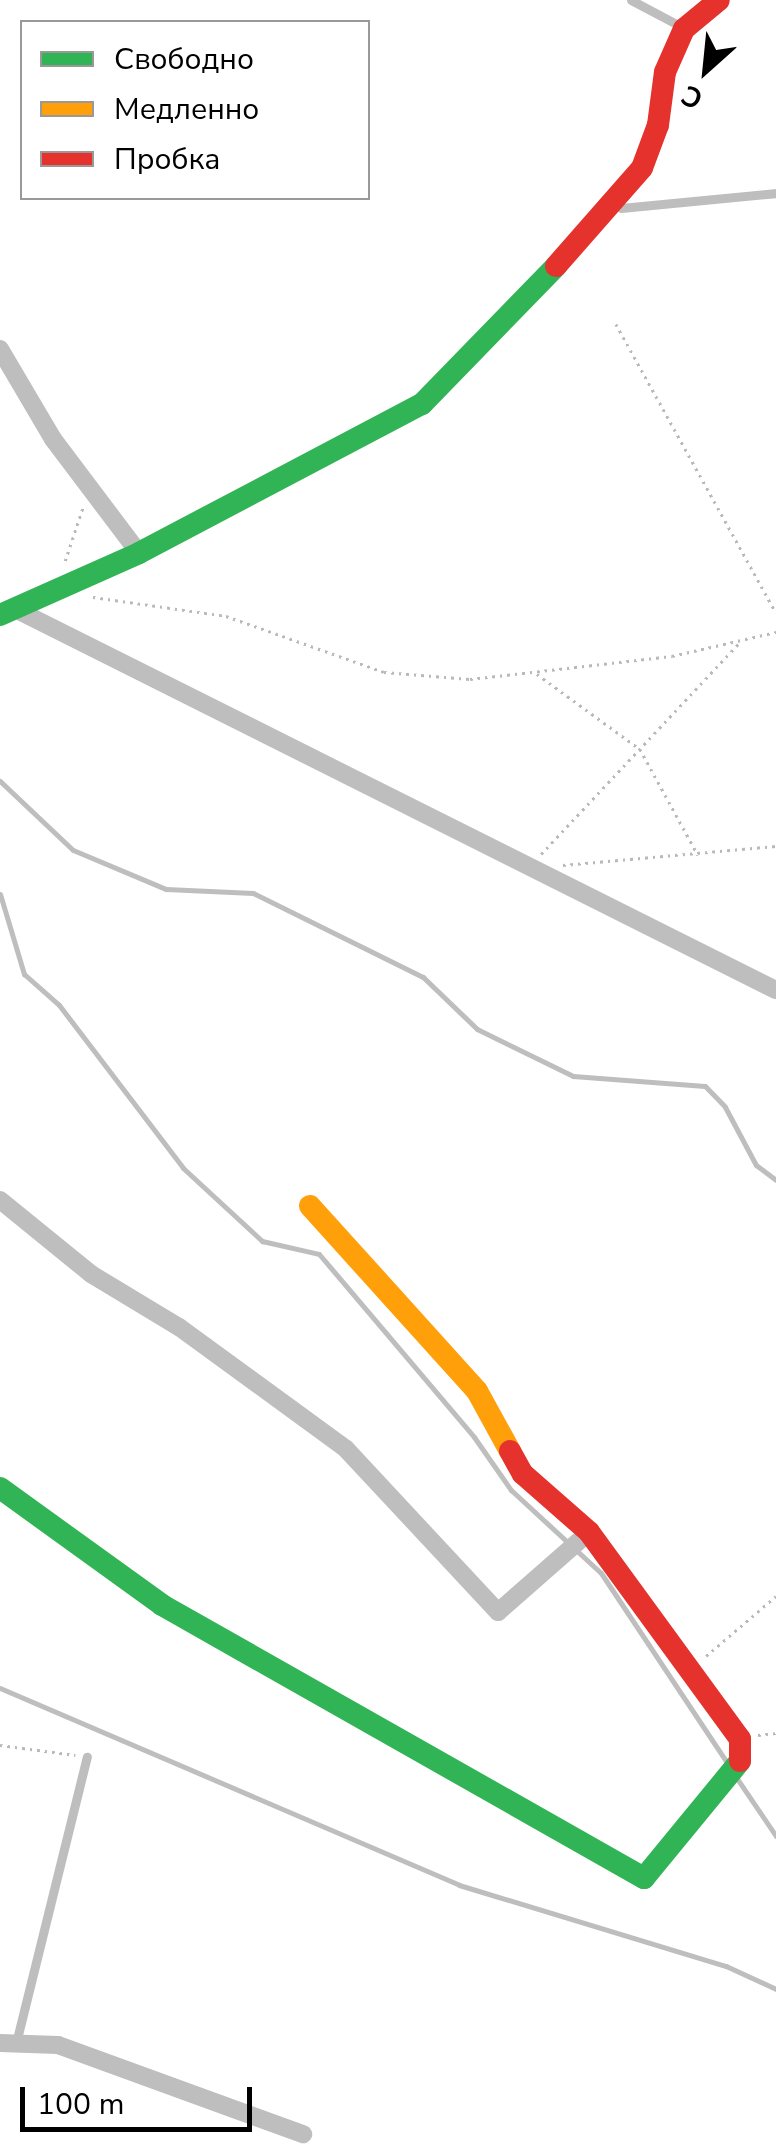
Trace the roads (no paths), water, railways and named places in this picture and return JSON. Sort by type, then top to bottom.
[{"type":"street","points":[[7,611],[139,553],[422,404],[613,208],[642,168],[658,125],[665,72],[684,29],[719,0]]},
{"type":"street","points":[[0,349],[53,439],[139,553]]},
{"type":"street","points":[[7,611],[776,990]]},
{"type":"street","points":[[0,1200],[91,1274],[179,1327],[346,1449],[498,1612],[589,1532]]},
{"type":"street","points":[[0,1488],[162,1605],[644,1878],[741,1760],[740,1739],[589,1532],[523,1474],[477,1391],[310,1206]]},
{"type":"street","points":[[8,2043],[58,2046],[303,2134]]},
{"type":"lane","points":[[632,0],[684,29]]},
{"type":"lane","points":[[613,208],[776,194]]},
{"type":"lane","points":[[8,2043],[87,1756]]},
{"type":"waterway","points":[[0,781],[73,850],[166,889],[253,893],[423,977],[477,1029],[573,1076],[705,1086],[725,1107],[756,1165],[776,1180]]},
{"type":"waterway","points":[[0,894],[24,974],[59,1005],[183,1168],[262,1241],[319,1254],[474,1437],[511,1490],[601,1573],[727,1763]]},
{"type":"waterway","points":[[0,1688],[459,1885],[726,1966],[776,1989]]},
{"type":"waterway","points":[[736,1777],[776,1836]]}]
